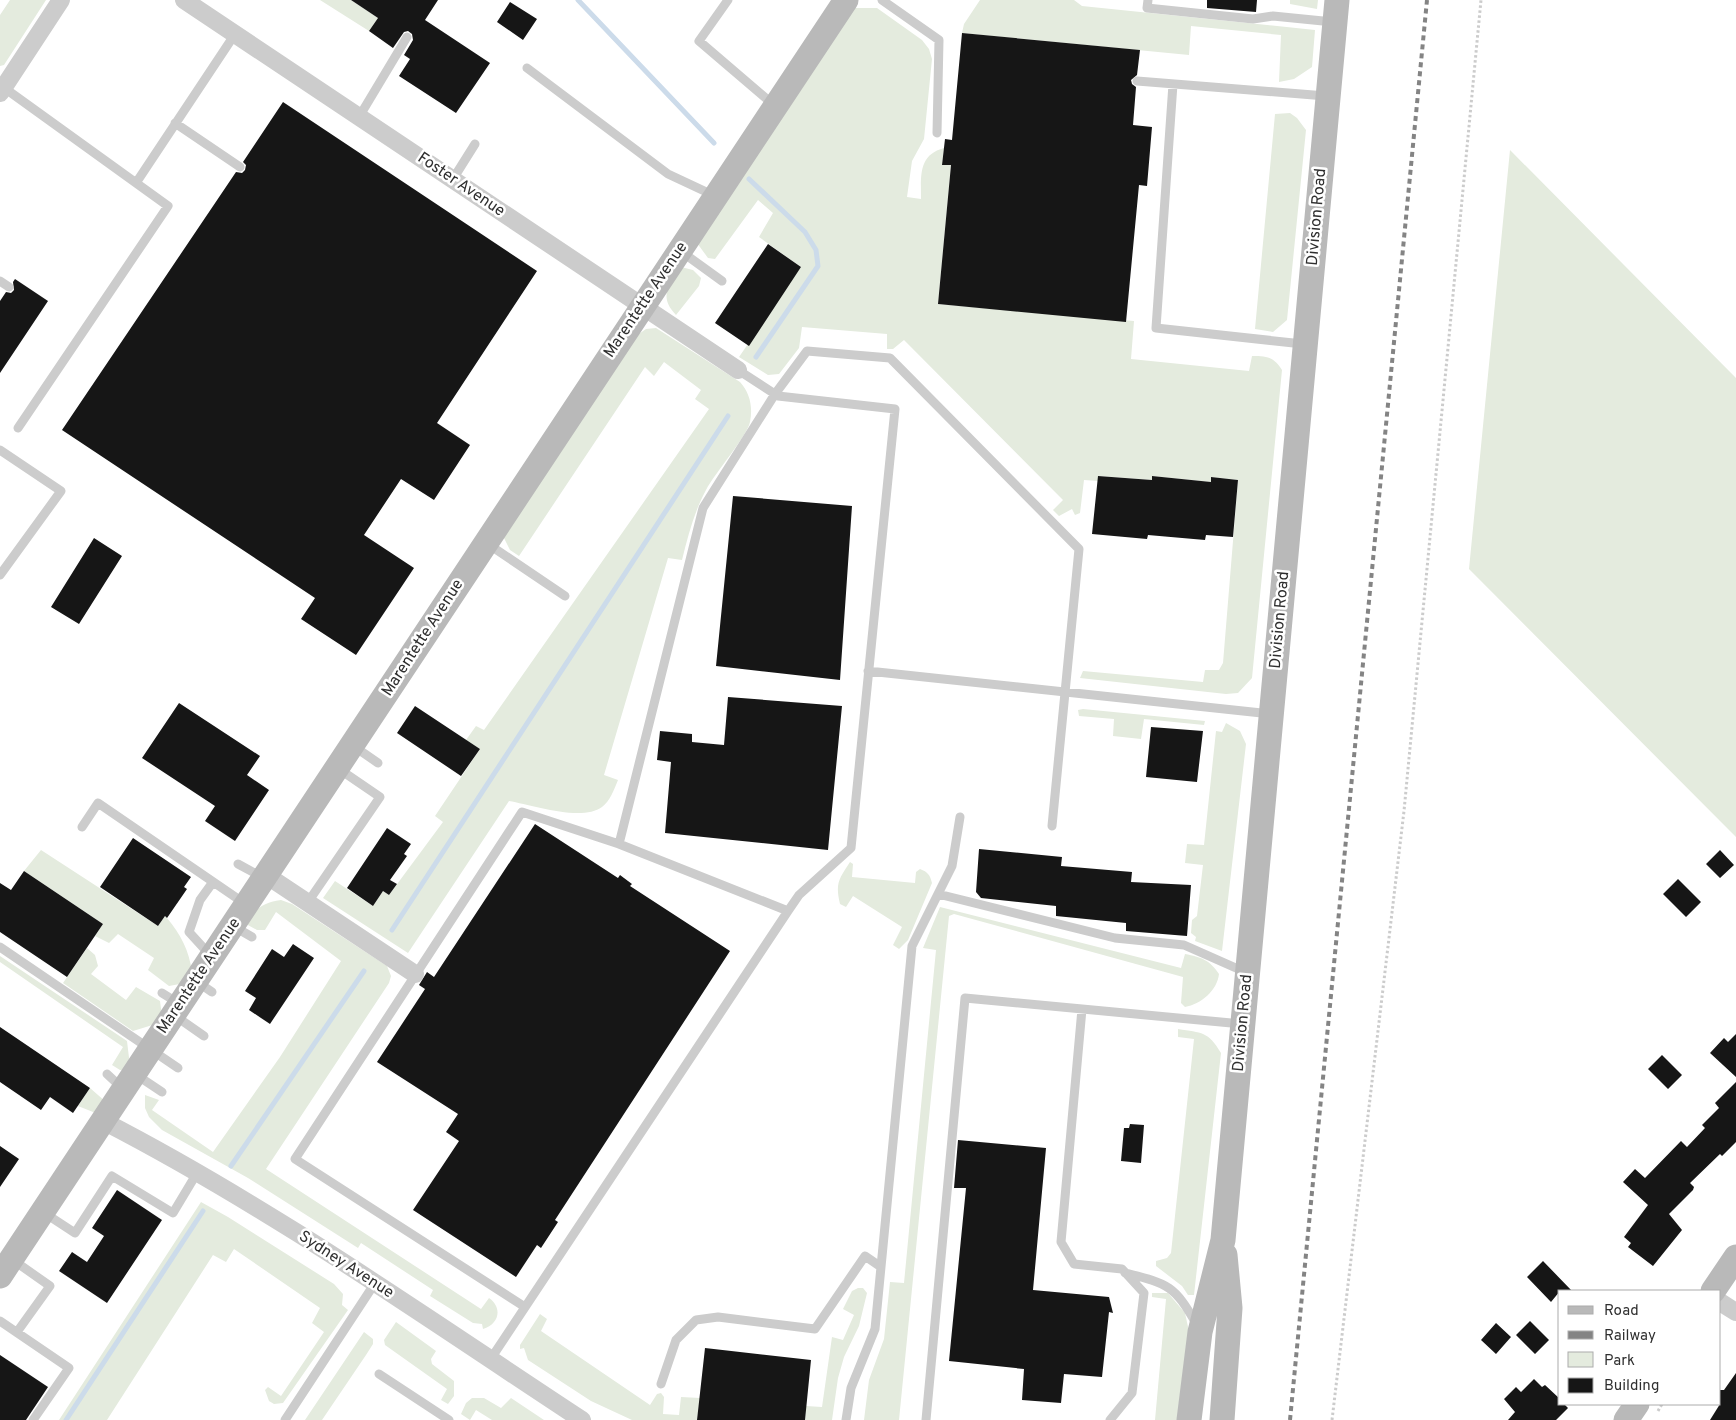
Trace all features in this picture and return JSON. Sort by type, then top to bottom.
[{"type":"main road","name":"Marentette Avenue","points":[[3,1270],[103,1121],[122,1079],[151,1049],[172,1004],[204,987],[212,957],[242,932],[247,905],[265,876],[846,0]]},
{"type":"main road","name":"Division Road","points":[[1189,1420],[1200,1332],[1223,1240],[1336,11]]},
{"type":"main road","name":"Division Road","points":[[1222,1420],[1230,1308],[1223,1240]]},
{"type":"main road","points":[[1715,1290],[1736,1258]]},
{"type":"main road","points":[[1626,1420],[1636,1405]]},
{"type":"street","points":[[1,88],[62,0]]},
{"type":"street","name":"Foster Avenue","points":[[184,0],[738,370]]},
{"type":"street","points":[[265,876],[308,902],[415,974]]},
{"type":"street","name":"Sydney Avenue","points":[[103,1121],[276,1220],[582,1420]]},
{"type":"street","points":[[1721,1303],[1736,1312]]},
{"type":"lane","points":[[728,0],[699,41],[775,106]]},
{"type":"lane","points":[[882,0],[939,40],[937,133]]},
{"type":"lane","points":[[1148,0],[1147,8],[1253,19],[1336,11]]},
{"type":"lane","points":[[136,183],[235,34]]},
{"type":"lane","points":[[359,117],[407,37]]},
{"type":"lane","points":[[527,68],[668,174],[715,197]]},
{"type":"lane","points":[[1137,82],[1329,96]]},
{"type":"lane","points":[[1173,84],[1156,328],[1306,344]]},
{"type":"lane","points":[[1,88],[168,206],[18,428]]},
{"type":"lane","points":[[175,123],[240,167]]},
{"type":"lane","points":[[453,180],[475,144]]},
{"type":"lane","points":[[680,251],[722,281]]},
{"type":"lane","points":[[0,281],[9,287]]},
{"type":"lane","points":[[619,844],[703,508],[775,394],[807,351],[890,358],[1079,549],[1052,826]]},
{"type":"lane","points":[[490,1360],[799,895],[851,848],[894,409],[775,394],[738,370]]},
{"type":"lane","points":[[0,450],[61,491],[0,575]]},
{"type":"lane","points":[[486,543],[565,596]]},
{"type":"lane","points":[[868,671],[1271,714]]},
{"type":"lane","points":[[352,745],[378,763]]},
{"type":"lane","points":[[308,902],[380,797],[337,768]]},
{"type":"lane","points":[[82,827],[98,803],[247,905]]},
{"type":"lane","points":[[525,1307],[295,1159],[522,812],[619,844],[788,911]]},
{"type":"lane","points":[[846,1420],[851,1388],[875,1329],[912,946],[952,866],[960,817]]},
{"type":"lane","points":[[238,864],[265,876]]},
{"type":"lane","points":[[212,957],[189,932],[200,900],[213,882]]},
{"type":"lane","points":[[938,894],[1115,938],[1184,945],[1247,973]]},
{"type":"lane","points":[[0,948],[178,1068]]},
{"type":"lane","points":[[926,1420],[964,998],[1242,1024]]},
{"type":"lane","points":[[172,1004],[204,1036]]},
{"type":"lane","points":[[1082,1009],[1061,1242],[1074,1264],[1122,1269],[1144,1293],[1132,1393],[1110,1420]]},
{"type":"lane","points":[[122,1079],[162,1092]]},
{"type":"lane","points":[[43,1212],[75,1233],[112,1176],[173,1213],[197,1174]]},
{"type":"lane","points":[[661,1384],[676,1340],[696,1320],[718,1317],[815,1329],[865,1256],[881,1267]]},
{"type":"lane","points":[[3,1270],[50,1286],[17,1332]]},
{"type":"lane","points":[[1125,1272],[1160,1282],[1180,1296],[1200,1332]]},
{"type":"lane","points":[[284,1420],[375,1284]]},
{"type":"lane","points":[[0,1320],[69,1368],[33,1420]]},
{"type":"lane","points":[[379,1374],[449,1420]]},
{"type":"path","points":[[1332,1420],[1404,811],[1481,0]]},
{"type":"green space","points":[[10,0],[46,0],[4,65],[0,66],[0,15]]},
{"type":"green space","points":[[320,0],[351,0],[378,18],[369,31]]},
{"type":"green space","points":[[980,0],[1074,0],[1082,6],[1315,30],[1312,67],[1294,79],[1279,82],[1281,35],[1191,26],[1189,55],[962,33],[964,24]]},
{"type":"green space","points":[[1290,0],[1318,0],[1317,9],[1290,4]]},
{"type":"green space","points":[[852,8],[877,8],[922,40],[929,49],[932,59],[924,139],[912,161],[907,197],[921,199],[921,175],[925,161],[936,151],[944,148],[942,164],[951,165],[938,304],[1134,321],[1131,359],[1249,371],[1252,356],[1262,356],[1273,360],[1282,370],[1252,678],[1238,693],[1226,694],[1080,678],[1083,671],[1203,682],[1205,670],[1219,670],[1223,663],[1238,480],[1211,477],[1211,482],[1152,476],[1152,480],[1099,476],[1098,481],[1084,480],[1080,513],[1075,515],[1072,509],[1059,516],[1053,510],[1063,500],[904,340],[893,349],[887,349],[887,334],[802,327],[799,348],[779,374],[768,375],[739,357],[801,267],[759,237],[773,213],[758,200],[715,259],[708,258],[697,243]]},
{"type":"green space","points":[[1290,113],[1297,118],[1306,130],[1287,320],[1273,332],[1255,329],[1275,114]]},
{"type":"green space","points":[[1510,150],[1736,378],[1736,837],[1469,569]]},
{"type":"green space","points":[[681,267],[693,270],[701,278],[699,286],[676,315],[668,302],[667,291]]},
{"type":"green space","points":[[656,328],[740,382],[748,396],[751,416],[748,428],[710,483],[702,498],[692,524],[682,560],[668,558],[604,775],[618,780],[607,802],[602,807],[593,811],[570,813],[509,801],[408,953],[323,898],[335,881],[373,906],[383,891],[389,895],[443,822],[435,816],[480,749],[466,740],[476,726],[484,730],[709,409],[695,399],[701,390],[664,362],[654,376],[645,367],[519,556],[510,550],[503,536],[636,336],[646,329]]},
{"type":"green space","points":[[1078,710],[1205,721],[1204,725],[1144,719],[1141,739],[1113,736],[1114,719],[1079,716]]},
{"type":"green space","points":[[1226,723],[1240,731],[1246,744],[1222,951],[1195,941],[1196,937],[1191,933],[1192,920],[1197,916],[1203,865],[1185,863],[1187,844],[1204,845],[1216,731],[1222,732]]},
{"type":"green space","points":[[41,850],[158,926],[165,916],[180,937],[189,957],[192,972],[185,983],[169,986],[148,970],[154,958],[118,934],[109,943],[95,936],[103,924],[24,871]]},
{"type":"green space","points":[[850,862],[853,864],[852,877],[915,883],[916,872],[920,869],[929,876],[932,883],[908,940],[899,949],[893,945],[902,927],[853,896],[846,907],[840,904],[838,886]]},
{"type":"green space","points":[[281,900],[292,904],[387,966],[391,976],[389,983],[266,1169],[481,1309],[489,1298],[496,1306],[497,1315],[496,1320],[488,1327],[483,1329],[482,1324],[473,1323],[430,1296],[433,1290],[361,1243],[358,1248],[248,1178],[162,1130],[149,1117],[145,1108],[145,1095],[159,1100],[152,1110],[213,1152],[280,1057],[341,961],[276,912],[265,930],[257,930],[246,924],[260,907]]},
{"type":"green space","points":[[940,907],[1181,968],[1185,954],[1191,955],[1209,962],[1219,974],[1215,986],[1207,996],[1197,1003],[1185,1007],[1181,1003],[1183,977],[954,914],[949,916],[899,1420],[864,1420],[869,1380],[884,1339],[890,1282],[904,1283],[936,950],[923,948]]},
{"type":"green space","points":[[87,948],[95,955],[98,966],[91,974],[126,1000],[136,987],[160,1001],[162,1017],[159,1023],[133,1031],[63,983]]},
{"type":"green space","points":[[0,956],[127,1041],[130,1066],[127,1070],[120,1070],[112,1065],[123,1047],[0,962]]},
{"type":"green space","points":[[1178,1029],[1204,1034],[1221,1053],[1194,1295],[1188,1295],[1182,1286],[1156,1266],[1156,1261],[1167,1258],[1171,1253],[1194,1039],[1178,1037]]},
{"type":"green space","points":[[90,1088],[106,1102],[98,1114],[78,1106]]},
{"type":"green space","points":[[201,1202],[334,1284],[343,1294],[342,1305],[348,1310],[283,1403],[274,1404],[269,1401],[265,1390],[268,1387],[281,1396],[324,1332],[312,1323],[320,1308],[234,1249],[226,1262],[213,1255],[107,1420],[59,1420]]},
{"type":"green space","points":[[863,1288],[867,1293],[859,1326],[844,1357],[838,1378],[832,1420],[805,1420],[806,1406],[822,1407],[832,1337],[843,1340],[854,1315],[843,1309],[852,1291]]},
{"type":"green space","points":[[1152,1293],[1168,1293],[1185,1313],[1190,1336],[1181,1420],[1155,1420],[1166,1299],[1152,1297]]},
{"type":"green space","points":[[540,1314],[547,1319],[541,1331],[650,1405],[657,1394],[661,1393],[664,1397],[663,1414],[679,1415],[681,1397],[700,1398],[697,1420],[632,1420],[591,1401],[528,1360],[524,1348],[520,1349],[520,1345]]},
{"type":"green space","points":[[396,1322],[436,1351],[431,1359],[432,1364],[454,1381],[454,1396],[448,1404],[441,1400],[447,1389],[385,1345],[384,1340]]},
{"type":"green space","points":[[364,1332],[373,1339],[373,1344],[366,1355],[322,1420],[305,1420]]},
{"type":"green space","points":[[472,1398],[484,1398],[501,1408],[511,1398],[544,1420],[492,1420],[476,1410],[470,1420],[461,1414],[466,1403]]},
{"type":"building","points":[[351,0],[438,0],[425,20],[490,63],[456,113],[399,76],[410,59],[404,55],[413,40],[412,34],[408,31],[404,32],[393,48],[369,31],[378,18]]},
{"type":"building","points":[[1207,0],[1257,0],[1256,12],[1207,8]]},
{"type":"building","points":[[510,2],[537,19],[523,40],[497,22]]},
{"type":"building","points":[[962,33],[1140,50],[1137,75],[1131,80],[1132,84],[1136,87],[1133,125],[1152,127],[1147,186],[1139,185],[1126,322],[938,304],[951,165],[942,165],[945,139],[952,140]]},
{"type":"building","points":[[283,102],[537,271],[437,423],[470,445],[434,500],[401,479],[364,535],[414,568],[356,655],[301,619],[315,598],[62,430],[236,172],[242,173],[245,170],[246,165],[243,162]]},
{"type":"building","points":[[768,244],[801,267],[749,346],[715,323]]},
{"type":"building","points":[[15,279],[48,301],[0,373],[0,301],[6,292],[11,293],[14,290],[13,282]]},
{"type":"building","points":[[1098,476],[1152,480],[1152,476],[1211,482],[1211,477],[1238,480],[1233,537],[1206,535],[1205,540],[1148,535],[1147,539],[1092,534]]},
{"type":"building","points":[[733,496],[852,506],[840,680],[716,666]]},
{"type":"building","points":[[94,538],[122,556],[79,624],[51,607]]},
{"type":"building","points":[[728,697],[842,706],[828,850],[665,833],[671,762],[657,760],[660,731],[692,734],[692,742],[724,745]]},
{"type":"building","points":[[179,703],[260,756],[247,775],[269,790],[235,841],[205,821],[215,806],[142,758]]},
{"type":"building","points":[[415,706],[480,749],[461,776],[397,733]]},
{"type":"building","points":[[1151,727],[1203,731],[1197,782],[1146,777]]},
{"type":"building","points":[[535,824],[618,878],[620,875],[632,884],[630,886],[730,951],[555,1220],[558,1222],[541,1248],[537,1245],[516,1277],[413,1210],[459,1141],[446,1132],[458,1114],[377,1062],[425,989],[419,985],[427,972],[434,977]]},
{"type":"building","points":[[387,828],[411,844],[404,854],[407,856],[390,880],[397,884],[389,895],[383,891],[373,906],[347,888]]},
{"type":"building","points":[[133,838],[191,877],[184,887],[187,889],[167,918],[165,916],[158,926],[100,887]]},
{"type":"building","points":[[979,849],[1062,857],[1061,866],[1132,872],[1131,882],[1191,885],[1187,936],[1126,931],[1126,923],[1056,916],[1056,906],[981,898],[976,892]]},
{"type":"building","points":[[1720,850],[1734,865],[1720,878],[1706,864]]},
{"type":"building","points":[[24,871],[103,924],[67,977],[0,932],[0,883],[11,890]]},
{"type":"building","points":[[1678,879],[1701,902],[1686,917],[1663,894]]},
{"type":"building","points":[[293,944],[314,958],[270,1024],[249,1010],[256,998],[245,991],[272,949],[284,957]]},
{"type":"building","points":[[0,1027],[90,1088],[73,1113],[50,1097],[41,1110],[0,1082]]},
{"type":"building","points":[[1736,1034],[1736,1077],[1710,1053],[1724,1038],[1728,1042]]},
{"type":"building","points":[[1662,1055],[1682,1075],[1668,1089],[1648,1069]]},
{"type":"building","points":[[1736,1082],[1736,1142],[1722,1156],[1720,1154],[1690,1183],[1694,1187],[1693,1190],[1669,1214],[1682,1230],[1653,1266],[1628,1247],[1631,1243],[1624,1237],[1648,1205],[1623,1182],[1635,1169],[1645,1178],[1681,1141],[1687,1147],[1705,1128],[1702,1125],[1719,1108],[1715,1103]]},
{"type":"building","points":[[1130,1124],[1144,1125],[1141,1163],[1121,1161],[1124,1128],[1129,1128]]},
{"type":"building","points":[[958,1140],[1046,1148],[1033,1290],[1109,1297],[1113,1313],[1109,1312],[1102,1377],[1064,1374],[1061,1403],[1022,1400],[1024,1369],[949,1361],[966,1188],[954,1188]]},
{"type":"building","points":[[0,1146],[19,1159],[0,1187]]},
{"type":"building","points":[[117,1190],[162,1220],[107,1303],[59,1271],[72,1252],[87,1262],[104,1236],[92,1228]]},
{"type":"building","points":[[1543,1261],[1571,1290],[1558,1290],[1558,1293],[1551,1302],[1527,1277]]},
{"type":"building","points":[[1530,1321],[1549,1340],[1535,1354],[1516,1335]]},
{"type":"building","points":[[1496,1323],[1511,1337],[1496,1354],[1481,1340]]},
{"type":"building","points":[[705,1348],[811,1360],[805,1420],[697,1420]]},
{"type":"building","points":[[0,1355],[48,1387],[26,1420],[0,1420]]},
{"type":"building","points":[[1736,1373],[1736,1420],[1710,1420],[1721,1405],[1721,1390],[1724,1390]]},
{"type":"building","points":[[1534,1379],[1542,1387],[1545,1385],[1558,1397],[1558,1405],[1565,1405],[1568,1408],[1556,1420],[1508,1420],[1515,1412],[1504,1399],[1516,1387],[1521,1392]]},
{"type":"waterway","points":[[578,0],[714,143]]},
{"type":"waterway","points":[[749,179],[805,232],[816,250],[818,266],[756,357]]},
{"type":"waterway","points":[[392,930],[728,416]]},
{"type":"waterway","points":[[231,1166],[364,971]]},
{"type":"waterway","points":[[66,1420],[203,1211]]},
{"type":"railway","points":[[1290,1420],[1427,0]]}]
